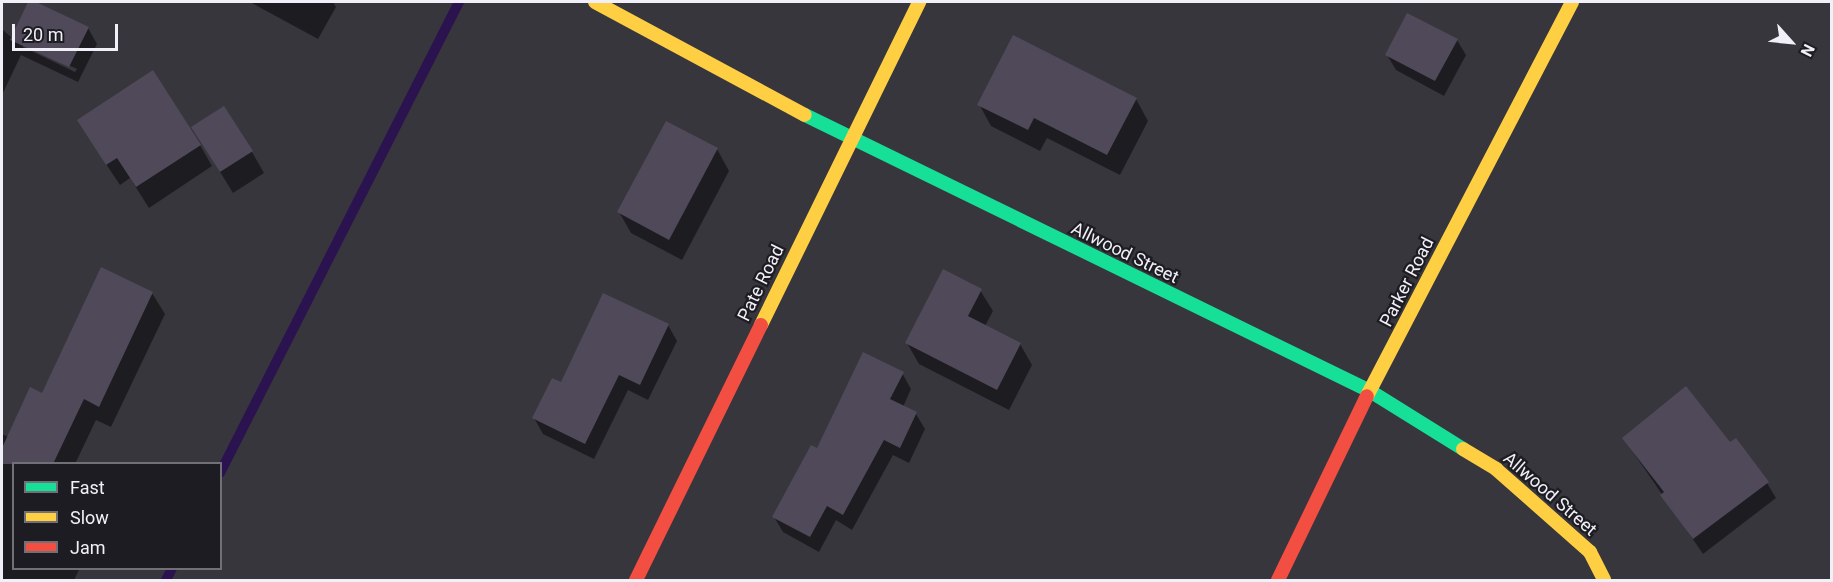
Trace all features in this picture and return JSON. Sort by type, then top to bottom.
[{"type":"street","name":"Allwood Street","points":[[596,2],[850,140],[1370,391],[1496,469],[1590,552],[1604,580]]},
{"type":"street","name":"Pate Road","points":[[636,580],[919,2]]},
{"type":"street","name":"Parker Road","points":[[1278,580],[1370,391],[1572,2]]},
{"type":"building","points":[[28,2],[36,2],[89,27],[69,67],[10,40]]},
{"type":"building","points":[[1407,13],[1458,39],[1435,81],[1385,55]]},
{"type":"building","points":[[1013,35],[1137,98],[1107,155],[1034,118],[1028,130],[977,105]]},
{"type":"building","points":[[153,70],[201,145],[136,187],[117,158],[106,165],[77,120]]},
{"type":"building","points":[[224,106],[253,151],[220,172],[191,127]]},
{"type":"building","points":[[666,121],[718,148],[669,240],[617,212]]},
{"type":"building","points":[[101,267],[153,292],[99,407],[84,399],[54,462],[2,464],[2,448],[30,387],[42,393]]},
{"type":"building","points":[[943,269],[982,289],[968,316],[1021,343],[997,390],[905,343]]},
{"type":"building","points":[[603,293],[669,324],[640,385],[619,375],[585,444],[532,418],[552,378],[561,382]]},
{"type":"building","points":[[863,352],[904,372],[890,399],[917,412],[900,448],[884,440],[843,515],[827,506],[810,537],[772,517],[811,445],[817,448]]},
{"type":"building","points":[[1686,386],[1730,442],[1736,438],[1769,482],[1693,539],[1660,495],[1664,492],[1622,438]]},
{"type":"waterway","points":[[222,469],[459,2]]},
{"type":"waterway","points":[[166,580],[171,570]]},
{"type":"traffic: fast","points":[[805,115],[1370,391],[1463,449]]},
{"type":"traffic: slow","points":[[595,2],[805,115]]},
{"type":"traffic: slow","points":[[761,325],[919,2]]},
{"type":"traffic: slow","points":[[1367,396],[1572,2]]},
{"type":"traffic: slow","points":[[1463,449],[1496,469],[1590,552],[1604,580]]},
{"type":"traffic: jam","points":[[636,580],[761,325]]},
{"type":"traffic: jam","points":[[1278,580],[1367,396]]}]
